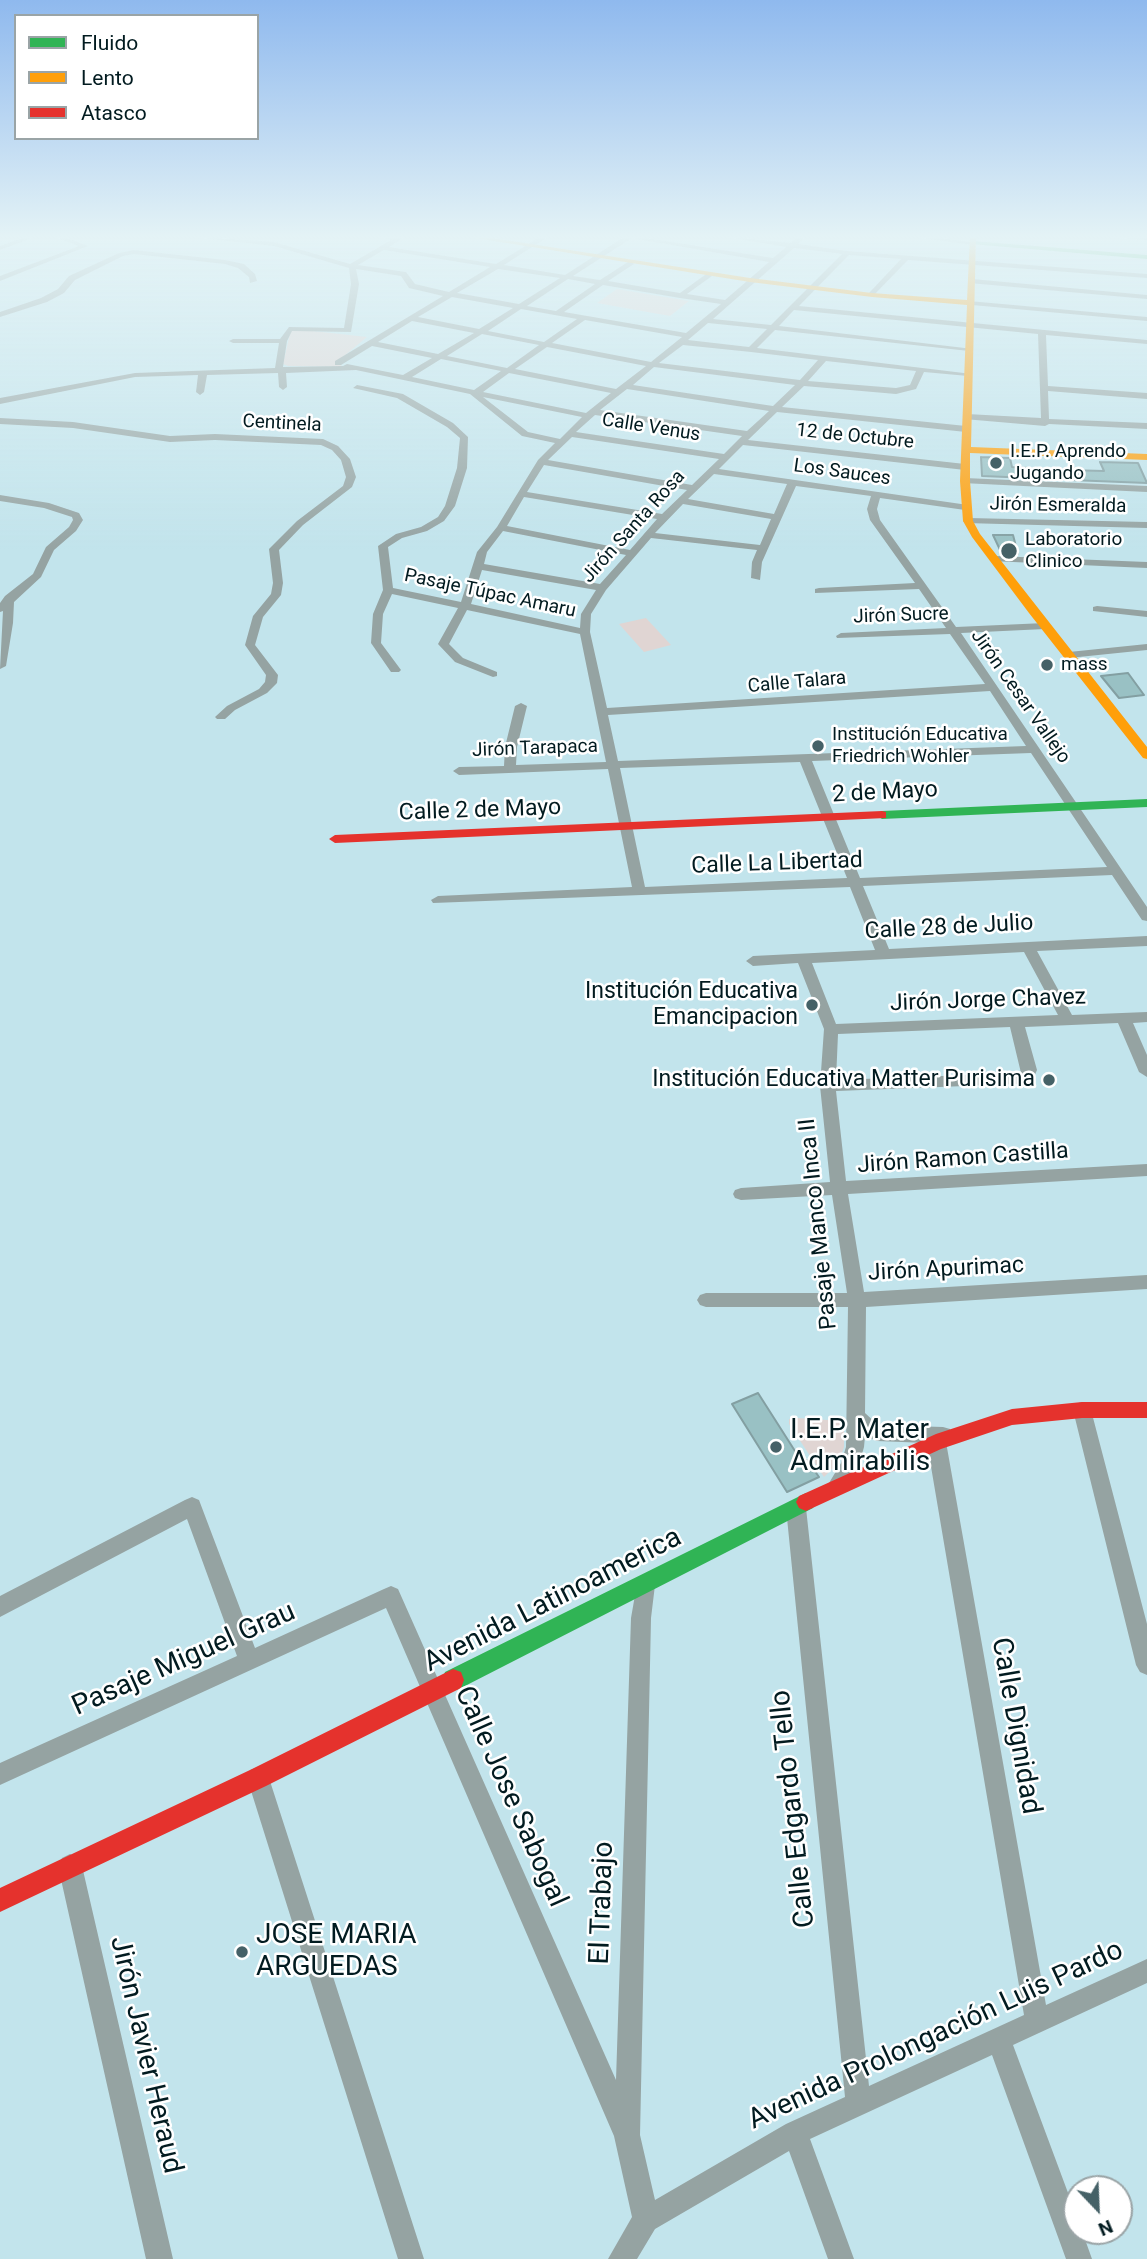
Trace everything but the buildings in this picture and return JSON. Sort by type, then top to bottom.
[{"type":"street","points":[[356,368],[338,363],[374,340]]},
{"type":"street","points":[[404,378],[466,340]]},
{"type":"street","points":[[533,340],[654,365],[895,391],[913,387],[921,369]]},
{"type":"street","points":[[551,340],[474,394],[525,434],[562,442]]},
{"type":"street","points":[[493,674],[459,660],[443,644],[470,596],[482,552],[541,462],[590,414],[683,340]]},
{"type":"street","points":[[694,340],[751,350],[968,374]]},
{"type":"street","points":[[751,350],[759,340]]},
{"type":"street","points":[[856,362],[866,340]]},
{"type":"street","points":[[881,340],[969,349]]},
{"type":"street","points":[[970,340],[966,423],[967,514],[975,535],[1147,755]]},
{"type":"street","points":[[1042,340],[1045,422]]},
{"type":"street","points":[[233,341],[283,341],[282,387]]},
{"type":"street","points":[[370,343],[510,371],[775,409],[966,423],[1045,422],[1147,426]]},
{"type":"street","name":"Jirón Santa Rosa","points":[[584,632],[586,614],[602,588],[632,553],[664,517],[802,383],[824,358]]},
{"type":"street","points":[[0,401],[135,375],[356,368]]},
{"type":"street","name":"12 de Octubre","points":[[356,368],[474,394],[744,438],[1147,489]]},
{"type":"street","points":[[200,392],[203,373]]},
{"type":"street","points":[[122,386],[135,375]]},
{"type":"street","points":[[357,388],[400,396],[450,425],[464,437],[462,468],[450,506],[440,519],[383,546],[388,590],[378,614],[376,642],[383,657],[395,670]]},
{"type":"street","points":[[1044,388],[1147,396]]},
{"type":"street","name":"Centinela","points":[[0,421],[74,425],[170,439],[215,437],[323,442],[335,448],[345,459],[351,477],[347,487],[300,523],[274,549],[278,583],[276,595],[258,616],[250,645],[272,675],[271,683],[263,691],[231,708],[221,717]]},
{"type":"street","name":"Calle Venus","points":[[570,433],[727,457]]},
{"type":"street","points":[[966,466],[1147,457]]},
{"type":"street","points":[[541,462],[694,488]]},
{"type":"street","name":"Los Sauces","points":[[713,471],[876,495],[967,514]]},
{"type":"street","points":[[756,578],[757,562],[792,484]]},
{"type":"street","points":[[522,494],[664,517]]},
{"type":"street","name":"Jirón Cesar Vallejo","points":[[876,495],[872,509],[875,520],[993,687],[1147,917]]},
{"type":"street","points":[[0,498],[46,505],[76,516],[78,520],[50,549],[37,575],[0,609]]},
{"type":"street","points":[[681,501],[776,517]]},
{"type":"street","name":"Jirón Esmeralda","points":[[967,514],[1147,526]]},
{"type":"street","points":[[500,528],[632,553]]},
{"type":"street","points":[[648,535],[764,548]]},
{"type":"street","points":[[995,559],[1147,565]]},
{"type":"street","points":[[478,566],[602,588]]},
{"type":"street","points":[[819,591],[922,586]]},
{"type":"street","name":"Pasaje Túpac Amaru","points":[[388,590],[584,632]]},
{"type":"street","points":[[0,666],[8,622],[9,598]]},
{"type":"street","points":[[1097,609],[1147,614]]},
{"type":"street","name":"Jirón Sucre","points":[[841,636],[1045,626]]},
{"type":"street","points":[[584,632],[639,890]]},
{"type":"street","points":[[1069,655],[1147,647]]},
{"type":"street","name":"Calle Talara","points":[[603,712],[993,687]]},
{"type":"street","points":[[510,769],[510,747],[521,706]]},
{"type":"street","name":"2 de Mayo","points":[[613,766],[1035,749]]},
{"type":"street","points":[[805,760],[884,954]]},
{"type":"street","name":"Jirón Tarapaca","points":[[459,772],[613,766]]},
{"type":"street","name":"2 de Mayo","points":[[626,828],[1147,803]]},
{"type":"street","name":"Calle 2 de Mayo","points":[[335,839],[626,828]]},
{"type":"street","name":"Calle La Libertad","points":[[438,900],[1117,871]]},
{"type":"street","name":"Calle 28 de Julio","points":[[753,961],[1147,941]]},
{"type":"street","points":[[1028,947],[1068,1021]]},
{"type":"street","name":"Pasaje Manco Inca II","points":[[803,958],[831,1029],[828,1086],[839,1190],[857,1300],[853,1456],[837,1486]]},
{"type":"street","name":"Jirón Jorge Chavez","points":[[831,1029],[1147,1017]]},
{"type":"street","points":[[1124,1019],[1147,1072]]},
{"type":"street","points":[[828,1086],[1027,1077],[1029,1070],[1016,1022]]},
{"type":"street","name":"Jirón Ramon Castilla","points":[[741,1194],[1147,1170]]},
{"type":"street","name":"Jirón Apurimac","points":[[706,1300],[857,1300],[1147,1282]]},
{"type":"street","points":[[1082,1410],[1147,1665]]},
{"type":"street","name":"Avenida Latinoamerica","points":[[0,1900],[258,1778],[837,1486],[936,1441],[1012,1417],[1082,1410],[1147,1410]]},
{"type":"street","points":[[855,1415],[866,1428],[877,1433],[956,1434]]},
{"type":"street","name":"Calle Dignidad","points":[[936,1441],[1037,2021]]},
{"type":"street","points":[[0,1608],[191,1506],[249,1661]]},
{"type":"street","name":"Calle Edgardo Tello","points":[[796,1508],[858,2102]]},
{"type":"street","name":"El Trabajo","points":[[645,1585],[640,1632],[627,2135],[646,2220]]},
{"type":"street","name":"Calle Jose Sabogal","points":[[391,1597],[627,2135]]},
{"type":"street","name":"Pasaje Miguel Grau","points":[[0,1774],[391,1597]]},
{"type":"street","points":[[258,1778],[411,2259]]},
{"type":"street","name":"Jirón Javier Heraud","points":[[70,1866],[159,2259]]},
{"type":"street","name":"Avenida Prolongación Luis Pardo","points":[[621,2259],[646,2220],[796,2133],[1147,1970]]},
{"type":"street","points":[[999,2041],[1079,2259]]},
{"type":"street","points":[[796,2133],[841,2259]]},
{"type":"shaded area","points":[[288,340],[363,340],[337,362],[343,367],[283,364]]},
{"type":"shaded area","points":[[646,618],[671,645],[644,652],[619,624]]},
{"type":"shaded area","points":[[789,1419],[844,1421],[844,1447],[839,1462],[824,1477],[789,1424]]},
{"type":"traffic: fast","points":[[882,815],[1147,803]]},
{"type":"traffic: fast","points":[[453,1680],[806,1502]]},
{"type":"traffic: slow","points":[[970,340],[965,481],[968,521],[975,535],[1033,611],[1147,755]]},
{"type":"traffic: slow","points":[[967,450],[1147,457]]},
{"type":"traffic: jam","points":[[335,839],[882,815]]},
{"type":"traffic: jam","points":[[806,1502],[936,1442],[1012,1417],[1082,1410],[1147,1410]]},
{"type":"traffic: jam","points":[[0,1900],[258,1778],[453,1680]]},
{"type":"place","name":"I.E.P. Aprendo Jugando","points":[[996,463]]},
{"type":"place","name":"Laboratorio Clinico","points":[[1009,551]]},
{"type":"place","name":"mass","points":[[1047,665]]},
{"type":"place","name":"Institución Educativa Friedrich Wohler","points":[[818,746]]},
{"type":"place","name":"Institución Educativa Emancipacion","points":[[812,1005]]},
{"type":"place","name":"Institución Educativa Matter Purisima","points":[[1049,1080]]},
{"type":"place","name":"I.E.P. Mater Admirabilis","points":[[776,1447]]},
{"type":"place","name":"JOSE MARIA ARGUEDAS","points":[[242,1952]]}]
